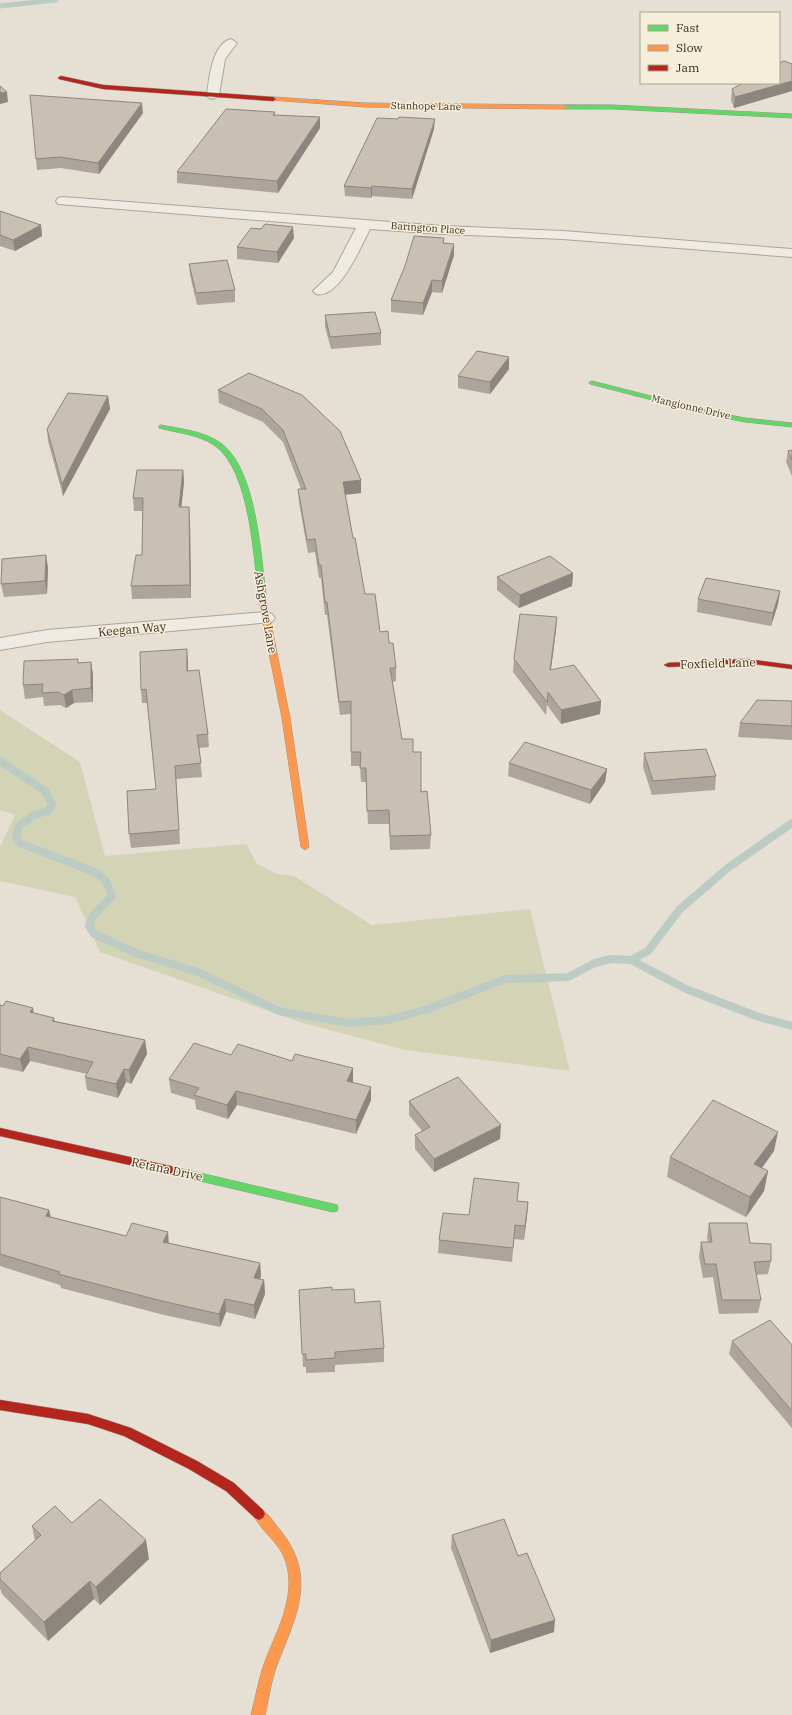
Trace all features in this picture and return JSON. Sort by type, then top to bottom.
[{"type":"street","points":[[212,95],[219,59],[231,43]]},
{"type":"street","name":"Stanhope Lane","points":[[61,78],[103,87],[372,105],[621,108],[792,116]]},
{"type":"street","name":"Barington Place","points":[[63,201],[443,230],[563,235],[792,253]]},
{"type":"street","points":[[321,290],[339,274],[365,224]]},
{"type":"street","name":"Mangionne Drive","points":[[592,383],[710,413],[745,420],[792,425]]},
{"type":"street","name":"Ashgrove Lane","points":[[161,427],[191,434],[213,442],[227,453],[236,469],[245,492],[255,547],[265,618],[283,700],[305,847]]},
{"type":"street","name":"Keegan Way","points":[[0,644],[46,636],[265,618]]},
{"type":"street","name":"Foxfield Lane","points":[[668,665],[733,661],[766,662],[792,667]]},
{"type":"street","name":"Retana Drive","points":[[0,1132],[203,1176],[333,1208]]},
{"type":"street","points":[[0,1405],[88,1419],[127,1432],[199,1469],[230,1487],[253,1507],[281,1541],[292,1562],[295,1588],[292,1609],[266,1679],[258,1715]]},
{"type":"green space","points":[[0,710],[80,762],[105,856],[246,844],[257,864],[277,874],[294,876],[372,925],[530,909],[570,1071],[405,1050],[303,1023],[100,952],[75,897],[0,881],[0,847],[15,815],[0,810]]},
{"type":"building","points":[[784,61],[792,64],[792,81],[735,97],[732,89],[741,84],[780,84],[780,63]]},
{"type":"building","points":[[0,86],[7,92],[0,93]]},
{"type":"building","points":[[30,95],[142,103],[98,163],[60,157],[36,159]]},
{"type":"building","points":[[226,109],[275,112],[273,115],[320,117],[277,181],[177,172]]},
{"type":"building","points":[[399,117],[435,119],[412,189],[372,186],[371,188],[344,186],[377,118],[398,119]]},
{"type":"building","points":[[0,211],[41,225],[13,240],[0,235]]},
{"type":"building","points":[[265,224],[293,227],[277,252],[237,247],[251,228],[261,229]]},
{"type":"building","points":[[414,236],[444,238],[443,243],[454,244],[442,281],[432,280],[423,303],[391,300],[405,266]]},
{"type":"building","points":[[227,260],[235,290],[196,293],[189,264]]},
{"type":"building","points":[[375,312],[381,333],[330,337],[325,315]]},
{"type":"building","points":[[477,351],[509,357],[490,382],[458,376]]},
{"type":"building","points":[[249,373],[302,395],[340,431],[361,480],[343,482],[353,538],[355,538],[365,594],[375,594],[380,632],[388,631],[389,643],[393,643],[396,668],[390,668],[402,739],[413,739],[413,752],[421,752],[421,792],[427,791],[431,835],[390,836],[389,810],[367,811],[366,768],[360,768],[361,752],[351,752],[351,701],[339,702],[321,565],[319,565],[315,539],[307,540],[298,489],[306,489],[283,430],[262,409],[218,390]]},
{"type":"building","points":[[68,393],[108,396],[62,484],[47,429]]},
{"type":"building","points":[[792,450],[792,460],[788,451]]},
{"type":"building","points":[[137,470],[183,470],[179,507],[189,507],[190,585],[131,586],[136,555],[142,555],[143,498],[133,498]]},
{"type":"building","points":[[46,555],[45,581],[1,584],[2,559]]},
{"type":"building","points":[[550,556],[573,573],[520,595],[497,577]]},
{"type":"building","points":[[706,578],[780,591],[773,613],[698,599]]},
{"type":"building","points":[[520,614],[557,617],[550,670],[574,665],[601,701],[561,710],[548,692],[547,702],[514,659]]},
{"type":"building","points":[[187,649],[187,671],[199,670],[208,734],[197,735],[201,763],[175,766],[179,830],[129,834],[127,791],[156,789],[146,689],[141,690],[140,652]]},
{"type":"building","points":[[78,659],[78,663],[91,662],[91,688],[72,690],[64,695],[58,692],[42,693],[43,684],[23,685],[24,661]]},
{"type":"building","points":[[757,700],[792,701],[792,726],[740,723]]},
{"type":"building","points":[[525,742],[607,769],[591,790],[509,763]]},
{"type":"building","points":[[706,749],[716,776],[653,781],[644,753]]},
{"type":"building","points":[[6,1001],[33,1008],[30,1012],[54,1018],[52,1021],[145,1040],[129,1070],[124,1069],[116,1084],[85,1077],[93,1062],[28,1047],[20,1059],[0,1054],[0,1005],[3,1006]]},
{"type":"building","points":[[194,1043],[231,1055],[238,1044],[292,1061],[295,1054],[353,1068],[347,1081],[371,1087],[356,1120],[236,1091],[227,1105],[194,1095],[199,1088],[169,1079]]},
{"type":"building","points":[[458,1077],[501,1125],[434,1159],[415,1135],[430,1127],[409,1101]]},
{"type":"building","points":[[713,1100],[778,1132],[754,1164],[768,1171],[750,1197],[670,1157]]},
{"type":"building","points":[[474,1178],[519,1183],[517,1201],[528,1202],[525,1226],[515,1225],[513,1248],[439,1240],[443,1213],[469,1215]]},
{"type":"building","points":[[0,1197],[49,1210],[46,1216],[126,1236],[132,1223],[168,1232],[163,1242],[260,1263],[254,1278],[264,1280],[254,1305],[225,1299],[219,1314],[58,1274],[60,1272],[0,1254]]},
{"type":"building","points":[[709,1223],[747,1223],[750,1243],[771,1244],[771,1261],[754,1262],[761,1300],[722,1300],[716,1264],[705,1264],[701,1242],[712,1242]]},
{"type":"building","points":[[332,1287],[332,1290],[354,1289],[355,1303],[380,1301],[384,1348],[335,1352],[335,1358],[306,1360],[306,1354],[302,1354],[299,1290]]},
{"type":"building","points":[[770,1320],[792,1345],[792,1411],[732,1341]]},
{"type":"building","points":[[100,1499],[146,1540],[96,1587],[90,1581],[44,1622],[0,1579],[0,1573],[41,1535],[32,1526],[55,1506],[72,1523]]},
{"type":"building","points":[[504,1519],[518,1556],[527,1553],[555,1620],[491,1640],[452,1535]]},
{"type":"waterway","points":[[0,6],[56,0]]},
{"type":"waterway","points":[[0,761],[45,791],[52,804],[48,811],[34,815],[18,827],[16,839],[22,844],[97,873],[106,881],[112,896],[93,916],[89,926],[94,934],[136,953],[198,972],[279,1011],[348,1023],[387,1020],[428,1009],[505,979],[568,977],[595,963],[611,959],[631,960]]},
{"type":"waterway","points":[[631,960],[648,951],[680,909],[729,867],[792,823]]},
{"type":"waterway","points":[[631,960],[686,989],[759,1017],[792,1026]]},
{"type":"traffic: fast","points":[[564,107],[613,107],[792,116]]},
{"type":"traffic: fast","points":[[592,383],[710,413],[745,420],[792,425]]},
{"type":"traffic: fast","points":[[161,427],[208,439],[221,447],[232,460],[241,477],[252,520],[263,603]]},
{"type":"traffic: fast","points":[[170,1170],[333,1208]]},
{"type":"traffic: slow","points":[[273,99],[365,105],[564,107]]},
{"type":"traffic: slow","points":[[263,603],[286,718],[305,847]]},
{"type":"traffic: slow","points":[[258,1715],[266,1679],[288,1622],[295,1592],[295,1577],[289,1555],[278,1536],[259,1514]]},
{"type":"traffic: jam","points":[[61,78],[103,87],[273,99]]},
{"type":"traffic: jam","points":[[668,665],[746,661],[792,667]]},
{"type":"traffic: jam","points":[[0,1132],[170,1170]]},
{"type":"traffic: jam","points":[[0,1405],[88,1419],[127,1432],[193,1465],[230,1487],[259,1514]]}]
